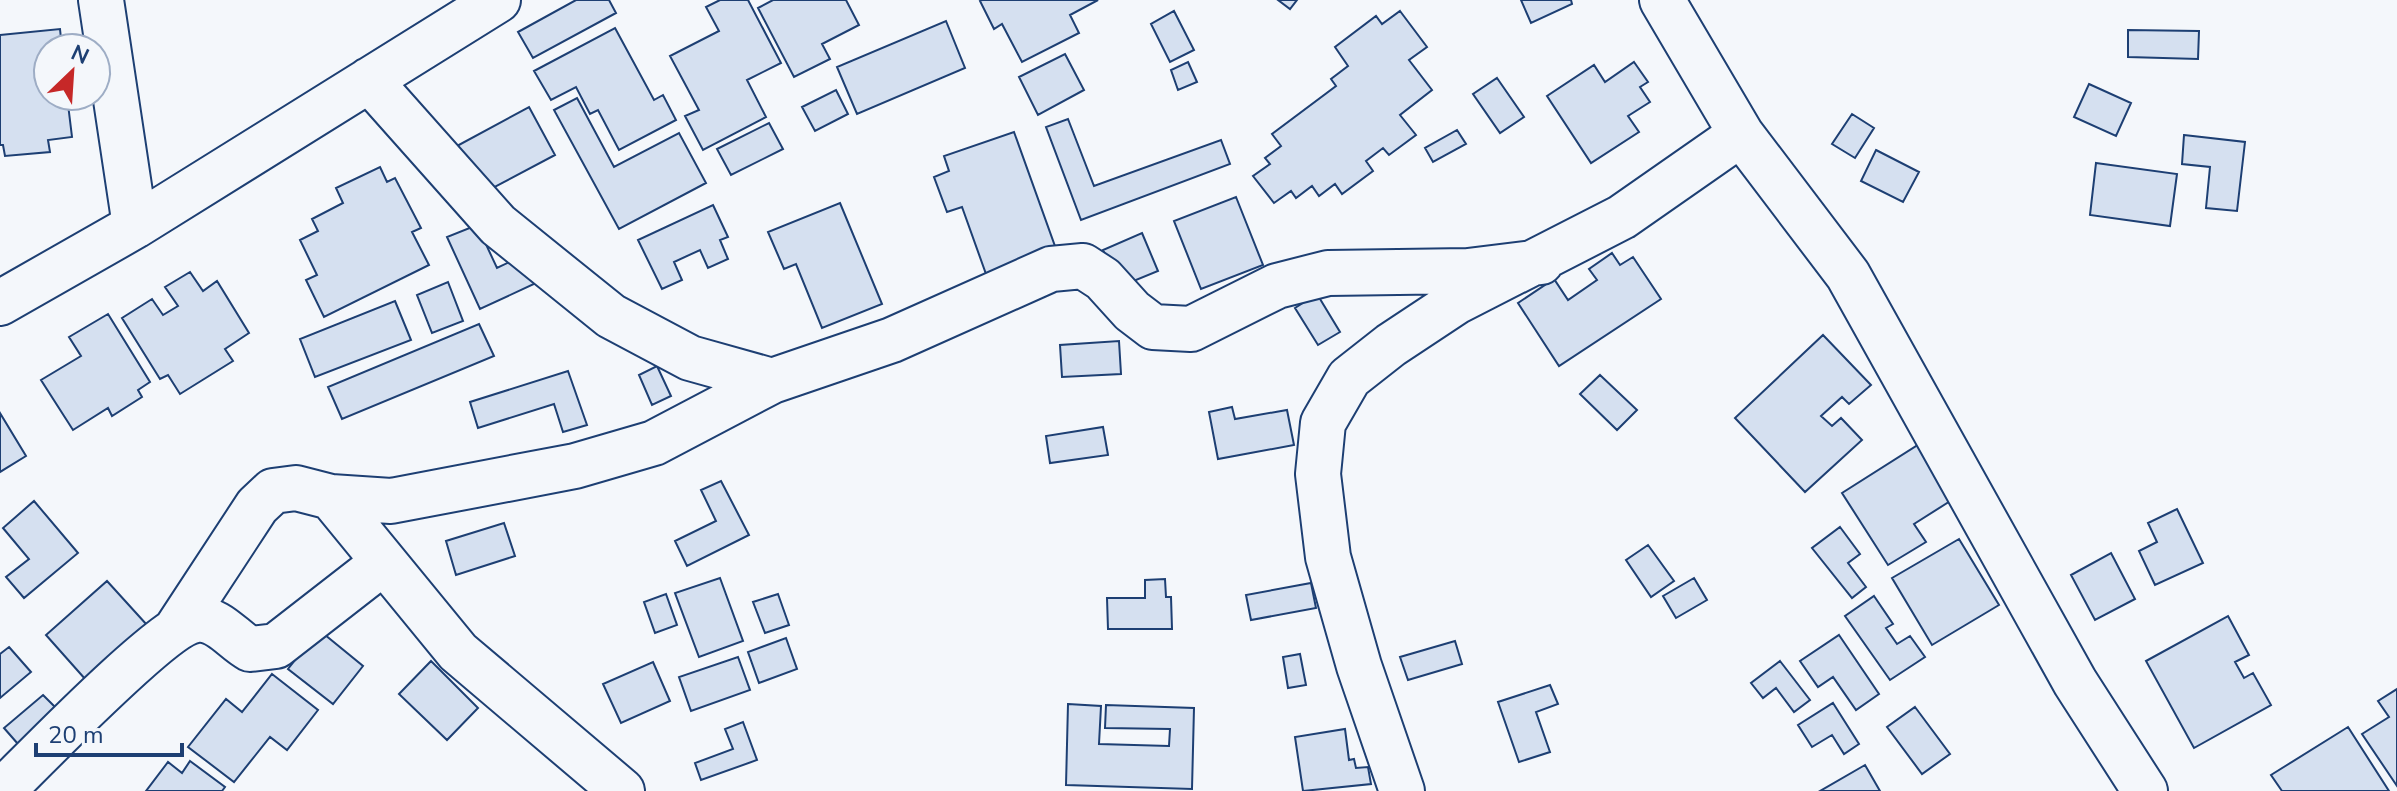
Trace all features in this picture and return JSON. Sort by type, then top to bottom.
[{"type":"street","points":[[101,0],[135,226]]},
{"type":"street","points":[[0,303],[135,226],[498,0]]},
{"type":"street","points":[[1662,0],[1741,134],[1848,275],[2075,682],[2145,791]]},
{"type":"street","points":[[369,80],[498,225],[611,316],[690,358],[772,381]]},
{"type":"street","points":[[1402,791],[1359,666],[1328,557],[1318,474],[1323,423],[1349,378],[1391,345],[1456,302],[1541,262],[1622,217],[1741,134]]},
{"type":"street","points":[[2,791],[141,657],[177,628],[257,506],[273,491],[296,488],[331,497],[391,501],[575,466],[654,443],[772,381],[892,340],[1051,269],[1083,266],[1103,279],[1132,311],[1153,327],[1191,329],[1277,286],[1328,273],[1468,271],[1541,262]]},
{"type":"street","points":[[331,497],[458,652],[622,791]]},
{"type":"street","points":[[177,628],[198,620],[208,621],[218,623],[250,649],[276,646],[384,562]]},
{"type":"building","points":[[576,0],[609,0],[616,13],[533,58],[518,32]]},
{"type":"building","points":[[720,0],[748,0],[781,63],[747,80],[766,117],[703,150],[685,116],[699,110],[670,56],[719,31],[706,7]]},
{"type":"building","points":[[773,0],[846,0],[859,25],[822,44],[830,59],[794,77],[758,8]]},
{"type":"building","points":[[982,0],[1098,0],[1070,15],[1079,33],[1022,62],[1002,24],[994,29]]},
{"type":"building","points":[[1278,0],[1297,0],[1290,9]]},
{"type":"building","points":[[1521,0],[1571,0],[1572,4],[1531,23]]},
{"type":"building","points":[[1174,11],[1194,50],[1170,62],[1151,24]]},
{"type":"building","points":[[1400,11],[1427,47],[1409,60],[1432,90],[1400,115],[1416,135],[1389,155],[1383,148],[1366,161],[1373,171],[1342,194],[1335,184],[1319,196],[1312,186],[1296,198],[1291,191],[1274,203],[1253,176],[1270,164],[1265,158],[1281,146],[1272,134],[1336,86],[1331,79],[1348,66],[1335,47],[1376,16],[1382,24]]},
{"type":"building","points":[[946,21],[965,68],[857,114],[837,67]]},
{"type":"building","points":[[615,28],[654,100],[663,95],[676,120],[619,150],[598,110],[590,114],[576,87],[551,100],[534,71]]},
{"type":"building","points":[[60,29],[60,32],[32,32],[32,112],[69,112],[72,137],[48,140],[50,152],[5,156],[3,145],[0,145],[0,35]]},
{"type":"building","points":[[2128,30],[2199,31],[2198,59],[2128,57]]},
{"type":"building","points":[[1065,54],[1084,90],[1038,115],[1019,77]]},
{"type":"building","points":[[1188,62],[1197,82],[1178,90],[1171,70]]},
{"type":"building","points":[[1634,62],[1648,82],[1640,87],[1650,102],[1628,116],[1639,132],[1591,163],[1547,96],[1594,65],[1605,82]]},
{"type":"building","points":[[1497,78],[1524,117],[1500,133],[1473,94]]},
{"type":"building","points":[[2089,84],[2131,103],[2116,136],[2074,117]]},
{"type":"building","points":[[836,90],[848,114],[815,131],[802,107]]},
{"type":"building","points":[[577,98],[614,167],[679,133],[706,183],[619,229],[554,110]]},
{"type":"building","points":[[529,107],[555,155],[470,200],[444,153]]},
{"type":"building","points":[[1852,114],[1874,128],[1855,158],[1832,144]]},
{"type":"building","points":[[1068,119],[1094,186],[1221,140],[1230,164],[1081,220],[1046,127]]},
{"type":"building","points":[[769,123],[783,149],[731,175],[717,149]]},
{"type":"building","points":[[1457,130],[1466,144],[1433,162],[1425,148]]},
{"type":"building","points":[[1014,132],[1056,249],[986,274],[962,207],[947,212],[934,177],[949,171],[944,156]]},
{"type":"building","points":[[2184,135],[2245,142],[2237,211],[2206,208],[2210,167],[2182,164]]},
{"type":"building","points":[[1876,150],[1919,172],[1903,202],[1861,181]]},
{"type":"building","points":[[2096,163],[2177,174],[2170,226],[2090,215]]},
{"type":"building","points":[[380,167],[387,182],[395,178],[421,228],[412,232],[429,265],[324,317],[306,280],[317,275],[300,240],[318,231],[312,219],[343,203],[336,188]]},
{"type":"building","points":[[1236,197],[1263,265],[1201,289],[1174,221]]},
{"type":"building","points":[[840,203],[882,304],[822,328],[796,264],[784,269],[768,232]]},
{"type":"building","points":[[713,205],[728,237],[720,240],[728,259],[708,268],[700,250],[674,262],[682,280],[662,289],[638,240]]},
{"type":"building","points":[[477,225],[497,268],[524,255],[536,283],[480,309],[447,237]]},
{"type":"building","points":[[1142,233],[1158,271],[1119,287],[1103,250]]},
{"type":"building","points":[[1612,253],[1620,265],[1633,257],[1661,299],[1559,366],[1518,303],[1554,279],[1568,300],[1597,280],[1589,269]]},
{"type":"building","points":[[190,272],[203,291],[217,281],[249,333],[225,349],[233,361],[180,394],[168,375],[160,379],[122,318],[152,299],[163,315],[178,306],[165,287]]},
{"type":"building","points":[[448,282],[463,321],[432,333],[417,295]]},
{"type":"building","points":[[1317,294],[1340,332],[1318,345],[1295,308]]},
{"type":"building","points":[[395,301],[411,340],[315,377],[300,339]]},
{"type":"building","points":[[108,314],[150,382],[138,390],[142,397],[112,416],[108,408],[73,430],[41,380],[81,356],[69,337]]},
{"type":"building","points":[[479,324],[494,356],[342,419],[328,387]]},
{"type":"building","points":[[1823,335],[1871,385],[1849,404],[1842,397],[1821,416],[1832,426],[1841,418],[1862,440],[1805,492],[1735,418]]},
{"type":"building","points":[[1119,341],[1121,374],[1062,377],[1060,345]]},
{"type":"building","points":[[657,366],[671,396],[652,405],[639,375]]},
{"type":"building","points":[[568,371],[587,425],[563,432],[554,404],[478,428],[470,402]]},
{"type":"building","points":[[1600,375],[1637,410],[1617,430],[1580,394]]},
{"type":"building","points":[[1232,407],[1235,419],[1287,410],[1294,445],[1218,459],[1209,412]]},
{"type":"building","points":[[0,413],[26,456],[0,472]]},
{"type":"building","points":[[1103,427],[1108,455],[1050,463],[1046,436]]},
{"type":"building","points":[[1921,443],[1955,498],[1914,524],[1926,542],[1888,565],[1842,493]]},
{"type":"building","points":[[721,481],[749,535],[687,566],[675,541],[716,521],[701,490]]},
{"type":"building","points":[[34,501],[78,553],[24,598],[6,577],[29,559],[3,528]]},
{"type":"building","points":[[2177,509],[2203,563],[2155,585],[2139,551],[2157,542],[2148,523]]},
{"type":"building","points":[[504,523],[515,556],[456,575],[446,541]]},
{"type":"building","points":[[1840,527],[1860,554],[1848,563],[1866,587],[1852,598],[1812,548]]},
{"type":"building","points":[[1959,539],[1999,605],[1932,645],[1892,578]]},
{"type":"building","points":[[1648,545],[1674,581],[1651,597],[1626,560]]},
{"type":"building","points":[[2111,553],[2135,599],[2095,620],[2071,575]]},
{"type":"building","points":[[720,578],[743,641],[699,657],[675,593]]},
{"type":"building","points":[[1694,578],[1707,600],[1676,618],[1663,596]]},
{"type":"building","points":[[1165,579],[1166,597],[1171,597],[1172,629],[1108,629],[1107,598],[1145,598],[1145,580]]},
{"type":"building","points":[[107,581],[147,625],[86,680],[46,635]]},
{"type":"building","points":[[1311,583],[1316,608],[1251,620],[1246,595]]},
{"type":"building","points":[[666,594],[677,625],[655,633],[644,602]]},
{"type":"building","points":[[778,594],[789,625],[765,633],[753,602]]},
{"type":"building","points":[[1874,596],[1893,624],[1886,628],[1897,644],[1910,636],[1925,657],[1890,680],[1845,616]]},
{"type":"building","points":[[2228,616],[2249,655],[2235,662],[2244,678],[2253,673],[2271,705],[2194,748],[2146,661]]},
{"type":"building","points":[[319,630],[363,666],[333,704],[288,669]]},
{"type":"building","points":[[1839,635],[1879,694],[1856,710],[1833,677],[1818,687],[1800,661]]},
{"type":"building","points":[[786,638],[797,669],[759,683],[748,652]]},
{"type":"building","points":[[1455,641],[1462,664],[1408,680],[1400,657]]},
{"type":"building","points":[[9,647],[31,672],[0,698],[0,654]]},
{"type":"building","points":[[1300,654],[1306,685],[1288,688],[1283,657]]},
{"type":"building","points":[[738,657],[750,690],[691,711],[679,677]]},
{"type":"building","points":[[431,661],[478,708],[447,740],[399,694]]},
{"type":"building","points":[[1780,661],[1810,700],[1794,712],[1776,688],[1763,698],[1751,683]]},
{"type":"building","points":[[653,662],[670,701],[621,723],[603,684]]},
{"type":"building","points":[[272,674],[318,710],[287,750],[270,737],[234,782],[188,747],[226,699],[242,712]]},
{"type":"building","points":[[1550,685],[1558,704],[1536,712],[1550,752],[1519,762],[1498,702]]},
{"type":"building","points":[[2397,689],[2397,786],[2362,734],[2389,717],[2378,701]]},
{"type":"building","points":[[43,695],[59,711],[18,744],[4,728]]},
{"type":"building","points":[[1833,703],[1859,744],[1844,754],[1832,735],[1812,747],[1798,725]]},
{"type":"building","points":[[1068,704],[1101,706],[1099,744],[1169,746],[1170,729],[1105,728],[1106,705],[1194,708],[1192,789],[1066,785]]},
{"type":"building","points":[[1915,707],[1950,754],[1922,774],[1887,727]]},
{"type":"building","points":[[743,722],[757,760],[701,780],[695,763],[733,749],[725,729]]},
{"type":"building","points":[[2348,727],[2389,791],[2282,791],[2271,775]]},
{"type":"building","points":[[1345,729],[1349,760],[1354,759],[1356,768],[1368,767],[1371,784],[1303,791],[1295,737]]},
{"type":"building","points":[[190,761],[225,787],[222,791],[146,791],[168,762],[182,773]]},
{"type":"building","points":[[1865,765],[1880,791],[1820,791]]}]
